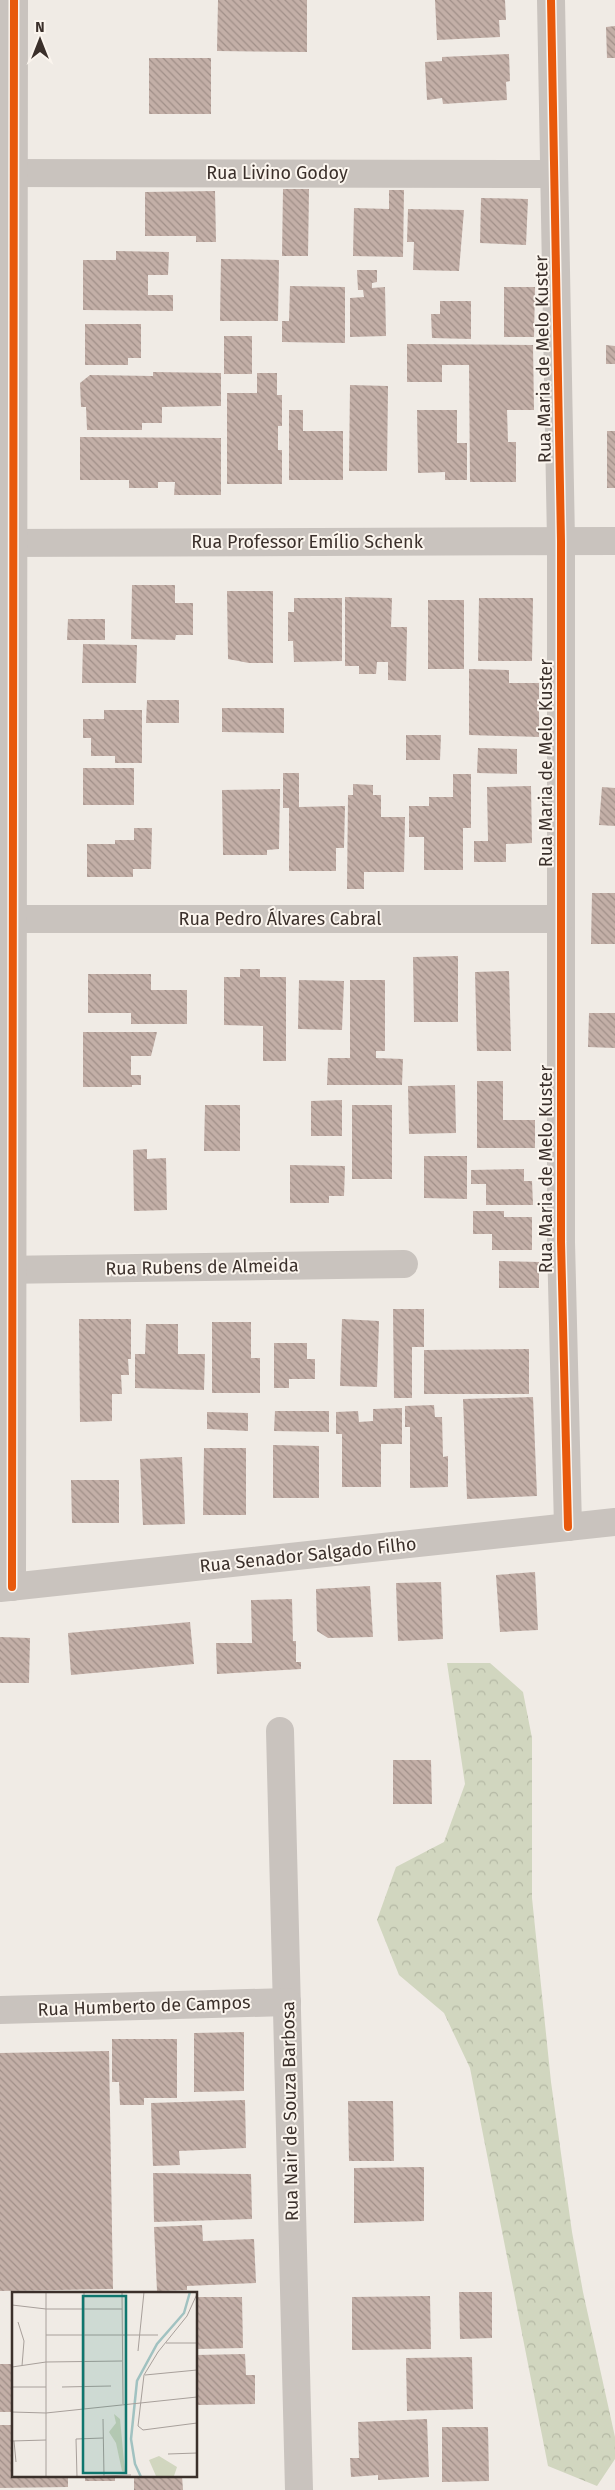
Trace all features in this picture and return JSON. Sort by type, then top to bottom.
[{"type":"street","points":[[6,1588],[7,173],[14,0]]},
{"type":"street","name":"Rua Maria de Melo Kuster","points":[[551,0],[562,541],[561,1242],[568,1527]]},
{"type":"street","name":"Rua Livino Godoy","points":[[7,173],[554,174]]},
{"type":"street","name":"Rua Professor Emílio Schenk","points":[[7,543],[615,541]]},
{"type":"street","name":"Rua Pedro Álvares Cabral","points":[[6,919],[560,919]]},
{"type":"street","name":"Rua Rubens de Almeida","points":[[6,1270],[404,1264]]},
{"type":"street","name":"Rua Senador Salgado Filho","points":[[6,1588],[615,1522]]},
{"type":"street","name":"Rua Nair de Souza Barbosa","points":[[280,1731],[299,2490]]},
{"type":"street","name":"Rua Humberto de Campos","points":[[0,2010],[287,2002]]},
{"type":"green space","points":[[447,1663],[490,1663],[523,1692],[532,1738],[532,1898],[551,2082],[572,2232],[583,2292],[615,2437],[615,2459],[597,2486],[548,2466],[470,2068],[444,2013],[399,1975],[377,1920],[396,1867],[444,1842],[465,1784]]},
{"type":"building","points":[[218,0],[307,0],[307,52],[217,51]]},
{"type":"building","points":[[435,0],[505,0],[506,20],[499,20],[500,37],[437,40]]},
{"type":"building","points":[[615,26],[615,58],[607,58],[606,27]]},
{"type":"building","points":[[509,54],[510,81],[506,82],[507,100],[443,104],[442,98],[427,100],[425,62],[442,61],[442,57]]},
{"type":"building","points":[[149,58],[211,58],[211,114],[149,114]]},
{"type":"building","points":[[283,189],[309,189],[308,256],[282,256]]},
{"type":"building","points":[[389,190],[404,190],[403,257],[353,256],[354,208],[389,209]]},
{"type":"building","points":[[215,191],[216,242],[196,242],[196,236],[145,236],[145,192]]},
{"type":"building","points":[[481,198],[528,199],[526,245],[480,243]]},
{"type":"building","points":[[408,209],[464,210],[459,271],[413,270],[414,242],[407,242]]},
{"type":"building","points":[[116,251],[169,252],[168,275],[148,275],[148,295],[173,295],[173,311],[83,310],[83,260],[116,260]]},
{"type":"building","points":[[221,259],[279,260],[278,321],[220,321]]},
{"type":"building","points":[[357,270],[377,270],[377,282],[372,283],[372,288],[385,287],[386,336],[350,337],[350,298],[364,297],[363,290],[358,290]]},
{"type":"building","points":[[290,286],[345,287],[345,343],[282,342],[282,321],[289,321]]},
{"type":"building","points":[[504,287],[535,287],[534,337],[504,337]]},
{"type":"building","points":[[440,301],[471,301],[471,339],[432,338],[431,314],[440,314]]},
{"type":"building","points":[[85,324],[141,324],[141,358],[128,358],[128,365],[85,365]]},
{"type":"building","points":[[224,336],[252,336],[252,374],[224,374]]},
{"type":"building","points":[[407,344],[533,345],[534,410],[507,410],[508,442],[516,442],[516,482],[470,482],[469,365],[442,365],[442,382],[407,382]]},
{"type":"building","points":[[606,345],[615,346],[615,364],[606,364]]},
{"type":"building","points":[[153,372],[221,373],[221,406],[162,407],[162,423],[142,423],[142,430],[87,430],[86,407],[81,407],[80,383],[90,375],[153,376]]},
{"type":"building","points":[[257,373],[277,373],[277,395],[282,395],[282,426],[278,426],[278,450],[282,450],[282,484],[227,484],[227,393],[257,393]]},
{"type":"building","points":[[350,385],[388,386],[387,471],[349,471]]},
{"type":"building","points":[[289,410],[303,410],[303,431],[343,431],[343,480],[289,480]]},
{"type":"building","points":[[417,410],[457,410],[457,443],[467,443],[467,480],[445,480],[445,472],[418,473]]},
{"type":"building","points":[[607,431],[615,431],[615,488],[607,488]]},
{"type":"building","points":[[80,437],[221,438],[221,495],[174,495],[175,482],[158,482],[158,488],[129,488],[129,480],[80,480]]},
{"type":"building","points":[[132,585],[175,585],[175,603],[193,603],[193,635],[176,635],[175,640],[131,639]]},
{"type":"building","points":[[227,591],[273,591],[273,663],[249,663],[228,659]]},
{"type":"building","points":[[345,597],[392,598],[391,627],[407,627],[406,681],[388,680],[388,662],[377,662],[376,674],[359,674],[359,666],[345,666]]},
{"type":"building","points":[[294,598],[342,598],[342,661],[294,662],[293,641],[288,641],[288,612],[294,612]]},
{"type":"building","points":[[479,598],[533,598],[532,661],[478,661]]},
{"type":"building","points":[[428,600],[464,600],[464,669],[428,669]]},
{"type":"building","points":[[68,619],[105,619],[105,640],[67,640]]},
{"type":"building","points":[[83,644],[137,645],[136,683],[82,683]]},
{"type":"building","points":[[469,669],[509,670],[509,683],[539,683],[539,737],[469,735]]},
{"type":"building","points":[[147,700],[179,700],[179,723],[146,723]]},
{"type":"building","points":[[222,708],[284,708],[284,733],[222,732]]},
{"type":"building","points":[[104,710],[142,710],[142,763],[115,763],[115,756],[91,756],[91,738],[83,738],[83,719],[104,719]]},
{"type":"building","points":[[406,735],[441,735],[440,760],[406,760]]},
{"type":"building","points":[[478,748],[517,749],[517,774],[477,773]]},
{"type":"building","points":[[83,768],[134,768],[134,805],[83,805]]},
{"type":"building","points":[[283,773],[299,773],[299,807],[345,806],[344,848],[336,848],[336,871],[289,871],[289,808],[283,808]]},
{"type":"building","points":[[453,774],[471,774],[471,828],[463,828],[463,870],[424,870],[424,837],[409,837],[409,806],[429,806],[429,797],[453,797]]},
{"type":"building","points":[[353,784],[373,785],[373,795],[381,795],[381,817],[405,817],[404,872],[364,872],[364,889],[347,889],[348,795],[353,795]]},
{"type":"building","points":[[531,786],[532,843],[506,844],[506,862],[474,862],[474,841],[488,841],[487,787]]},
{"type":"building","points":[[602,787],[615,788],[615,826],[599,825]]},
{"type":"building","points":[[280,789],[279,849],[267,850],[267,855],[223,855],[222,790]]},
{"type":"building","points":[[134,828],[152,828],[151,869],[133,869],[133,877],[87,877],[87,844],[115,844],[115,840],[134,840]]},
{"type":"building","points":[[592,893],[615,893],[615,944],[591,944]]},
{"type":"building","points":[[458,956],[458,1022],[414,1022],[413,957]]},
{"type":"building","points":[[240,969],[260,969],[260,977],[286,977],[286,1061],[263,1061],[263,1026],[224,1025],[224,977],[240,977]]},
{"type":"building","points":[[509,971],[511,1051],[477,1051],[475,972]]},
{"type":"building","points":[[88,974],[151,974],[151,990],[187,990],[187,1024],[131,1024],[131,1013],[88,1013]]},
{"type":"building","points":[[299,980],[344,981],[342,1030],[298,1029]]},
{"type":"building","points":[[350,980],[385,980],[385,1051],[376,1051],[376,1058],[403,1059],[402,1085],[327,1085],[328,1058],[350,1058]]},
{"type":"building","points":[[589,1013],[615,1013],[615,1048],[588,1047]]},
{"type":"building","points":[[83,1032],[157,1032],[151,1056],[131,1056],[131,1075],[141,1075],[141,1085],[132,1085],[132,1087],[83,1087]]},
{"type":"building","points":[[477,1081],[503,1081],[503,1120],[535,1120],[535,1148],[477,1148]]},
{"type":"building","points":[[455,1085],[456,1133],[409,1134],[408,1086]]},
{"type":"building","points":[[342,1100],[342,1136],[311,1136],[311,1101]]},
{"type":"building","points":[[205,1105],[240,1105],[240,1151],[204,1151]]},
{"type":"building","points":[[352,1105],[392,1105],[392,1179],[352,1179]]},
{"type":"building","points":[[147,1149],[147,1159],[166,1158],[167,1210],[134,1211],[133,1150]]},
{"type":"building","points":[[424,1156],[467,1156],[467,1199],[424,1198]]},
{"type":"building","points":[[290,1165],[345,1166],[344,1196],[329,1196],[329,1203],[290,1203]]},
{"type":"building","points":[[524,1169],[524,1181],[532,1181],[533,1205],[486,1205],[486,1184],[471,1184],[471,1170]]},
{"type":"building","points":[[473,1211],[504,1211],[504,1217],[532,1217],[532,1250],[492,1250],[492,1234],[473,1234]]},
{"type":"building","points":[[499,1261],[539,1262],[539,1288],[499,1288]]},
{"type":"building","points":[[393,1309],[424,1309],[424,1347],[412,1347],[412,1398],[394,1398]]},
{"type":"building","points":[[79,1319],[131,1319],[131,1359],[128,1359],[129,1375],[121,1375],[122,1394],[112,1394],[112,1421],[80,1422]]},
{"type":"building","points":[[342,1319],[379,1321],[377,1387],[340,1386]]},
{"type":"building","points":[[212,1322],[251,1322],[251,1358],[260,1358],[260,1393],[212,1393]]},
{"type":"building","points":[[146,1324],[178,1324],[178,1354],[205,1354],[204,1390],[135,1388],[135,1354],[145,1354]]},
{"type":"building","points":[[274,1343],[307,1343],[307,1359],[315,1359],[315,1379],[289,1379],[289,1388],[274,1388]]},
{"type":"building","points":[[529,1349],[529,1394],[424,1394],[424,1350]]},
{"type":"building","points":[[533,1397],[537,1496],[467,1499],[463,1399]]},
{"type":"building","points":[[434,1405],[435,1417],[442,1417],[443,1457],[448,1456],[448,1487],[410,1488],[410,1427],[405,1427],[405,1406]]},
{"type":"building","points":[[402,1408],[402,1444],[381,1444],[381,1487],[342,1487],[342,1434],[336,1434],[336,1412],[358,1411],[359,1422],[373,1421],[373,1409]]},
{"type":"building","points":[[275,1411],[329,1411],[329,1432],[274,1431]]},
{"type":"building","points":[[207,1412],[248,1413],[248,1431],[207,1429]]},
{"type":"building","points":[[273,1445],[319,1446],[319,1498],[273,1498]]},
{"type":"building","points":[[204,1448],[246,1448],[246,1515],[203,1515]]},
{"type":"building","points":[[182,1457],[185,1524],[143,1525],[140,1459]]},
{"type":"building","points":[[71,1480],[119,1480],[119,1523],[72,1523]]},
{"type":"building","points":[[535,1572],[538,1630],[500,1632],[496,1575]]},
{"type":"building","points":[[441,1582],[443,1639],[398,1641],[396,1583]]},
{"type":"building","points":[[370,1586],[373,1637],[328,1638],[317,1631],[316,1589]]},
{"type":"building","points":[[292,1599],[293,1641],[296,1641],[296,1662],[301,1662],[301,1669],[217,1674],[216,1643],[252,1643],[251,1600]]},
{"type":"building","points":[[190,1622],[194,1664],[71,1675],[68,1633]]},
{"type":"building","points":[[0,1637],[30,1638],[29,1683],[0,1683]]},
{"type":"building","points":[[393,1760],[431,1760],[432,1804],[393,1804]]},
{"type":"building","points":[[244,2032],[244,2091],[194,2092],[194,2033]]},
{"type":"building","points":[[112,2039],[177,2039],[177,2098],[144,2098],[144,2105],[120,2105],[119,2082],[112,2082]]},
{"type":"building","points":[[109,2051],[113,2289],[0,2291],[0,2053]]},
{"type":"building","points":[[245,2100],[246,2148],[179,2151],[180,2165],[153,2166],[151,2103]]},
{"type":"building","points":[[348,2101],[393,2101],[394,2161],[349,2161]]},
{"type":"building","points":[[424,2167],[424,2221],[354,2223],[354,2168]]},
{"type":"building","points":[[153,2173],[251,2174],[252,2219],[154,2222]]},
{"type":"building","points":[[202,2225],[203,2241],[254,2239],[256,2283],[187,2286],[187,2290],[157,2291],[154,2227]]},
{"type":"building","points":[[459,2292],[492,2292],[492,2338],[460,2339]]},
{"type":"building","points":[[430,2296],[431,2349],[352,2350],[352,2297]]},
{"type":"building","points":[[198,2297],[242,2297],[243,2348],[198,2349]]},
{"type":"building","points":[[245,2354],[246,2375],[255,2375],[255,2404],[198,2405],[198,2355]]},
{"type":"building","points":[[472,2357],[473,2409],[407,2411],[406,2358]]},
{"type":"building","points":[[0,2364],[12,2364],[12,2412],[0,2412]]},
{"type":"building","points":[[427,2419],[429,2477],[378,2480],[378,2475],[351,2477],[350,2458],[359,2458],[358,2422]]},
{"type":"building","points":[[0,2425],[12,2425],[12,2478],[68,2478],[68,2487],[0,2488]]},
{"type":"building","points":[[442,2427],[488,2427],[489,2481],[442,2482]]},
{"type":"building","points":[[85,2478],[115,2478],[115,2481],[85,2481]]},
{"type":"building","points":[[134,2478],[182,2478],[183,2490],[134,2490]]},
{"type":"cycle path","points":[[12,1587],[14,0]]},
{"type":"cycle path","points":[[551,0],[561,541],[561,1242],[568,1527]]}]
